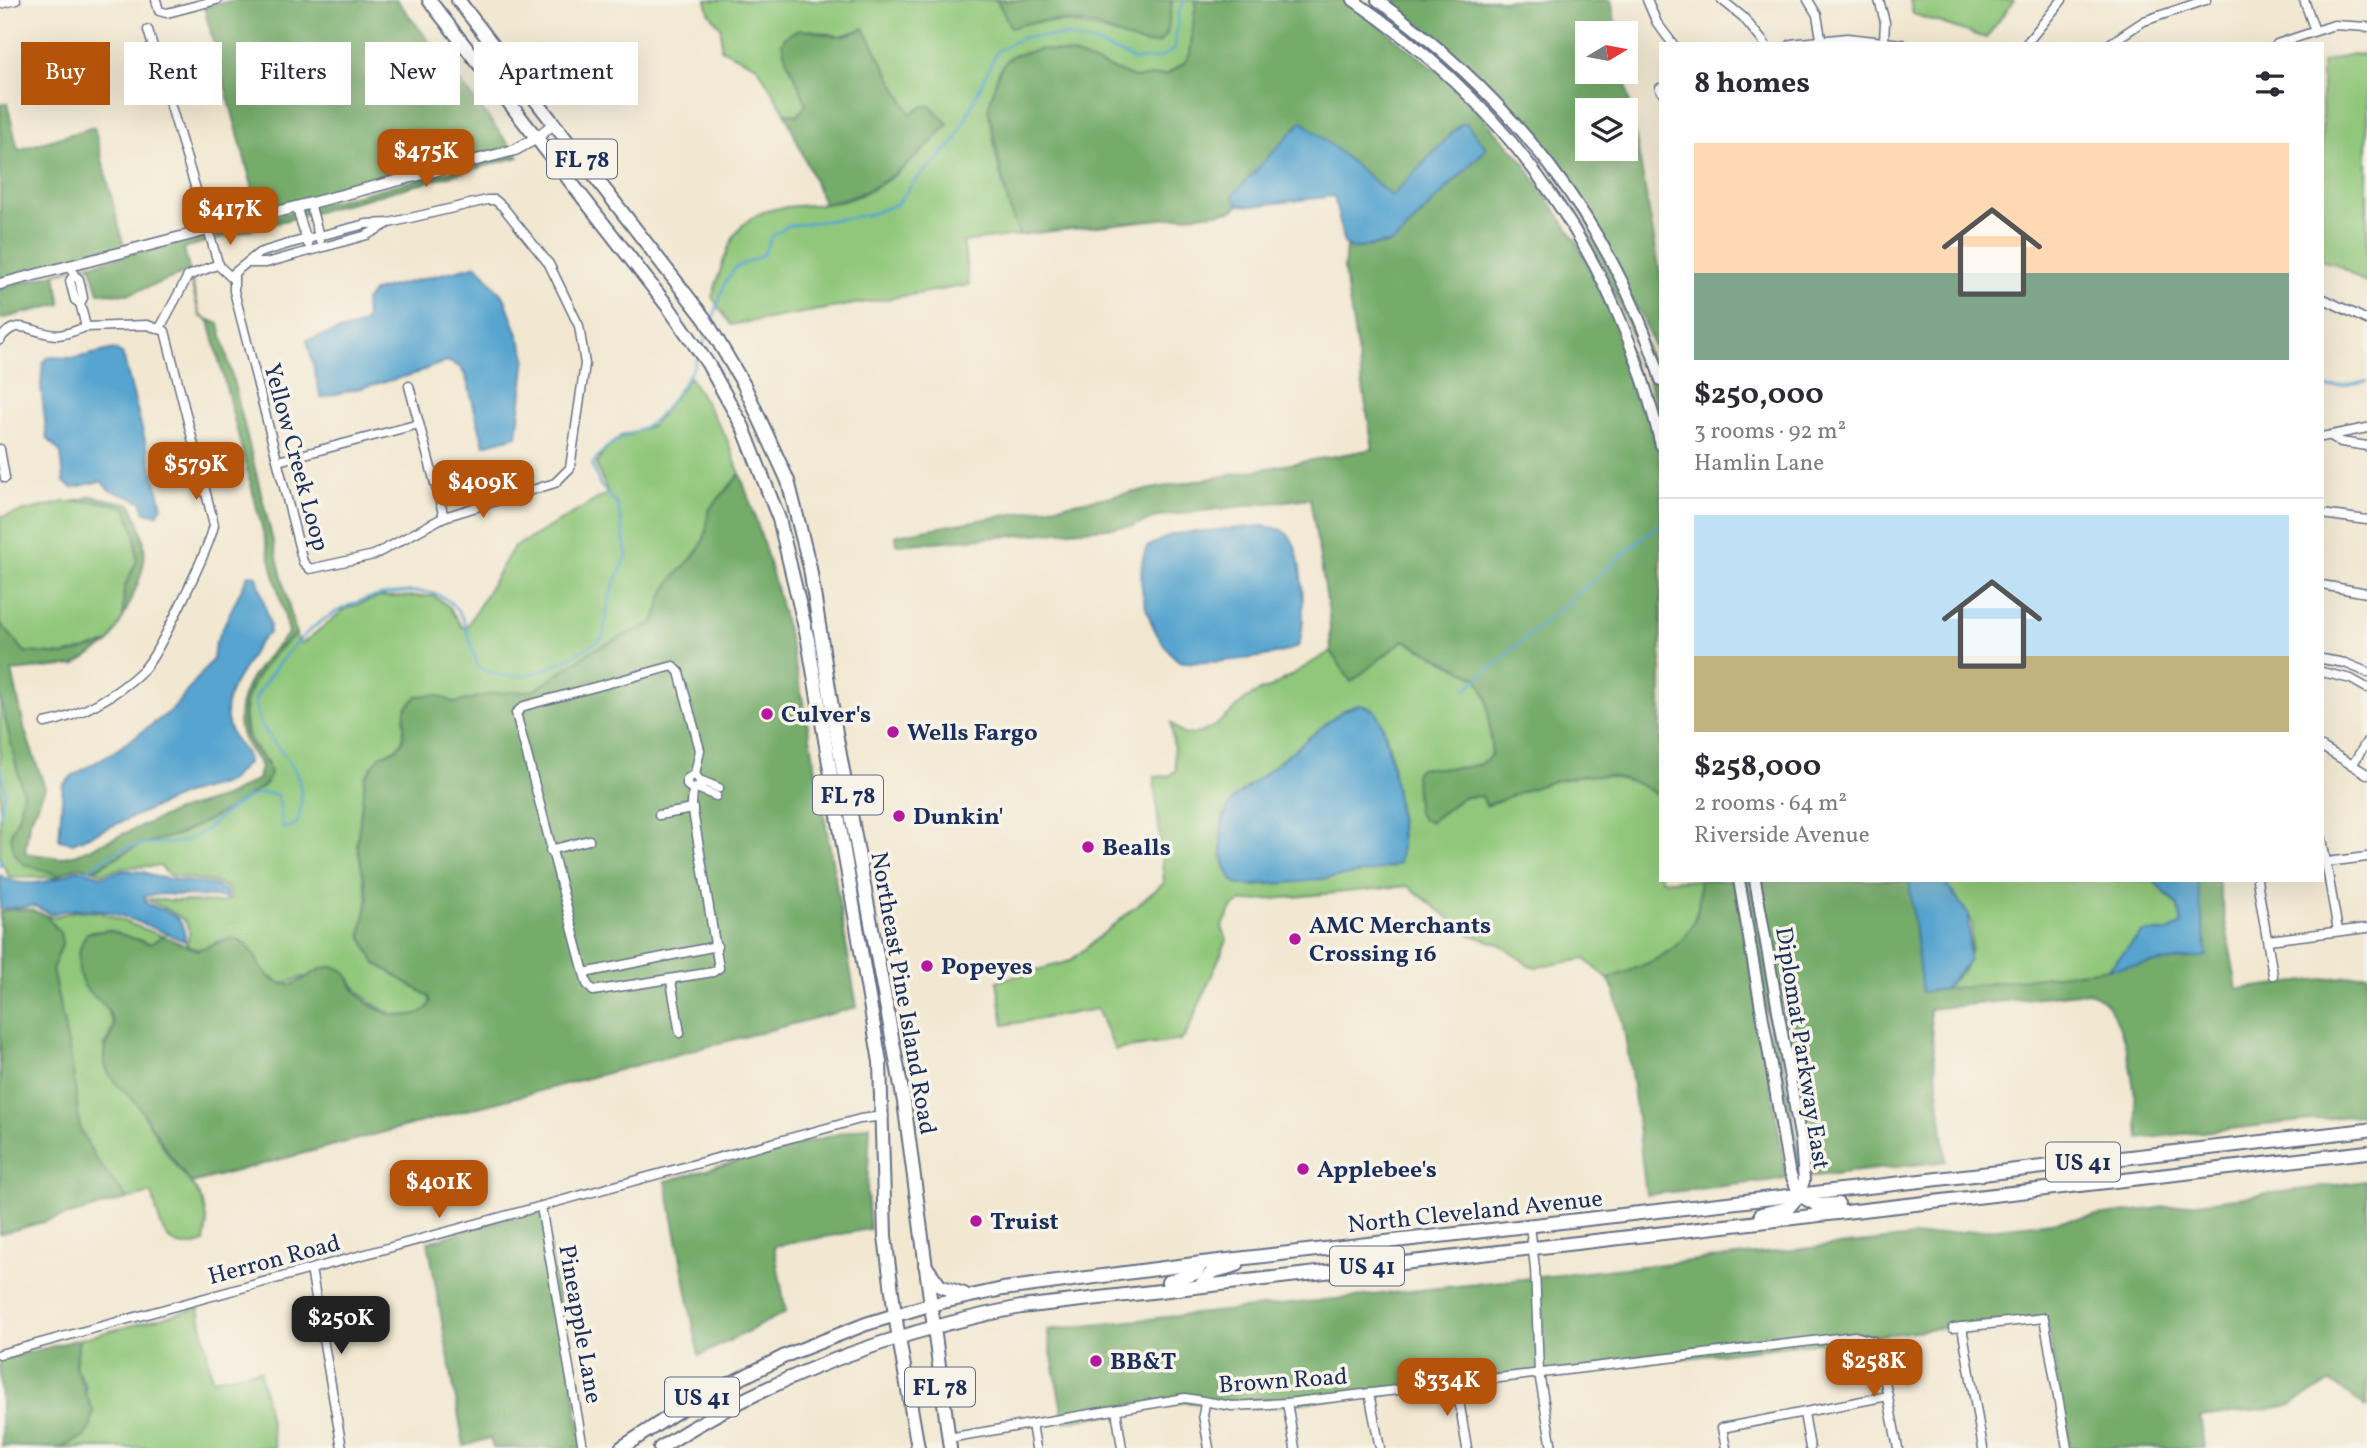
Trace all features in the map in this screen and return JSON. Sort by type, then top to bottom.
[{"type":"main road","name":"Northeast Pine Island Road","points":[[429,0],[692,341],[708,364],[762,470],[798,592],[880,1062],[884,1116],[885,1233],[895,1315]]},
{"type":"main road","name":"Northeast Pine Island Road","points":[[458,0],[705,319],[722,346],[775,451],[797,511],[810,568],[830,695],[904,1102],[929,1305]]},
{"type":"main road","points":[[1353,0],[1373,3],[1479,82],[1530,140],[1604,248],[1639,320],[1659,375]]},
{"type":"main road","points":[[1373,3],[1493,118],[1560,205],[1612,300],[1643,379],[1659,438]]},
{"type":"main road","points":[[1519,149],[1530,140]]},
{"type":"main road","points":[[798,592],[810,629],[817,678],[821,688],[830,695]]},
{"type":"main road","name":"Diplomat Parkway East","points":[[1739,882],[1789,1170],[1799,1195]]},
{"type":"main road","name":"Diplomat Parkway East","points":[[1755,882],[1801,1141],[1804,1181],[1799,1195]]},
{"type":"main road","name":"North Cleveland Avenue","points":[[621,1448],[684,1407],[762,1366],[836,1335],[929,1305],[1036,1283],[2367,1130]]},
{"type":"main road","name":"North Cleveland Avenue","points":[[660,1448],[782,1381],[898,1336],[1021,1307],[2367,1152]]},
{"type":"main road","points":[[1710,1227],[1788,1208],[1799,1195],[1808,1202],[1828,1206],[1910,1195],[2000,1194]]},
{"type":"main road","points":[[1201,1285],[1212,1272],[1281,1254]]},
{"type":"main road","points":[[923,1262],[940,1286],[949,1292],[971,1296]]},
{"type":"main road","points":[[1114,1295],[1189,1277],[1201,1268],[1202,1263]]},
{"type":"main road","name":"FL 78","points":[[929,1305],[949,1443]]},
{"type":"main road","name":"FL 78","points":[[895,1315],[918,1448]]},
{"type":"street","points":[[0,4],[16,0]]},
{"type":"street","points":[[156,0],[159,11],[167,13],[217,0]]},
{"type":"street","points":[[1647,0],[1657,23],[1671,42]]},
{"type":"street","points":[[1721,0],[1743,17],[1763,42]]},
{"type":"street","points":[[1808,0],[1817,15],[1821,38]]},
{"type":"street","points":[[1879,0],[1885,22],[1884,40]]},
{"type":"street","points":[[2028,42],[2062,0]]},
{"type":"street","points":[[2112,42],[2144,22],[2206,0]]},
{"type":"street","points":[[2304,0],[2315,31]]},
{"type":"street","points":[[2283,42],[2334,25],[2367,27]]},
{"type":"street","points":[[148,30],[207,229],[219,264],[233,279]]},
{"type":"street","points":[[1801,42],[1821,38],[1893,42]]},
{"type":"street","points":[[0,284],[72,270],[207,229],[515,150],[537,138],[554,123]]},
{"type":"street","name":"Yellow Creek Loop","points":[[233,279],[303,562],[310,569],[374,555],[444,517],[541,489],[564,476],[570,468],[584,348],[579,326],[555,273],[495,200],[389,223]]},
{"type":"street","points":[[310,203],[322,247]]},
{"type":"street","points":[[296,206],[310,249]]},
{"type":"street","points":[[233,279],[234,273],[260,253],[353,227],[389,223]]},
{"type":"street","points":[[250,263],[278,259],[322,247],[389,223]]},
{"type":"street","points":[[353,227],[355,237]]},
{"type":"street","points":[[275,248],[278,259]]},
{"type":"street","points":[[160,328],[188,276],[219,264]]},
{"type":"street","points":[[72,270],[70,281],[75,300],[80,303],[86,327]]},
{"type":"street","points":[[2324,299],[2367,320]]},
{"type":"street","points":[[0,340],[7,330],[17,326],[56,335],[112,324],[160,328],[169,337],[211,502],[212,536],[144,670],[83,713],[46,723]]},
{"type":"street","points":[[409,386],[444,517]]},
{"type":"street","points":[[278,461],[419,424]]},
{"type":"street","points":[[2327,437],[2367,429]]},
{"type":"street","points":[[2327,437],[2367,446]]},
{"type":"street","points":[[0,449],[5,478]]},
{"type":"street","points":[[2324,514],[2367,520]]},
{"type":"street","points":[[2324,585],[2367,593]]},
{"type":"street","points":[[2324,659],[2344,663],[2367,672]]},
{"type":"street","points":[[673,666],[679,672],[700,750],[692,809],[717,946],[717,971],[600,992],[589,989],[516,718],[519,708],[673,666]]},
{"type":"street","points":[[2324,672],[2351,679],[2367,688]]},
{"type":"street","points":[[2353,764],[2367,741]]},
{"type":"street","points":[[2324,748],[2367,774]]},
{"type":"street","points":[[697,783],[718,792]]},
{"type":"street","points":[[659,815],[692,809]]},
{"type":"street","points":[[550,850],[589,840]]},
{"type":"street","points":[[2324,848],[2338,931]]},
{"type":"street","points":[[2327,862],[2367,857]]},
{"type":"street","points":[[2257,882],[2273,975]]},
{"type":"street","points":[[2268,940],[2367,928]]},
{"type":"street","points":[[584,972],[717,946]]},
{"type":"street","points":[[671,981],[680,1033]]},
{"type":"street","name":"Herron Road","points":[[0,1354],[860,1119],[884,1116]]},
{"type":"street","name":"Pineapple Lane","points":[[541,1207],[583,1448]]},
{"type":"street","points":[[1530,1226],[1539,1373],[1552,1448]]},
{"type":"street","points":[[311,1269],[342,1448]]},
{"type":"street","points":[[1983,1448],[1958,1328],[2044,1318],[2067,1448]]},
{"type":"street","name":"Brown Road","points":[[949,1443],[1032,1424],[1185,1398],[1205,1403],[1251,1406],[1287,1403],[1855,1336],[1873,1341],[1879,1352],[1888,1396]]},
{"type":"street","points":[[1456,1383],[1467,1448]]},
{"type":"street","points":[[1369,1393],[1380,1448]]},
{"type":"street","points":[[1726,1448],[1722,1428],[1888,1396],[1898,1448]]},
{"type":"street","points":[[1205,1403],[1203,1415],[1209,1448]]},
{"type":"street","points":[[1287,1403],[1294,1448]]},
{"type":"street","points":[[1116,1410],[1122,1448]]},
{"type":"street","points":[[1804,1413],[1811,1448]]},
{"type":"street","points":[[1032,1424],[1036,1448]]},
{"type":"green space","points":[[235,0],[397,0],[430,42],[365,42],[365,105],[460,105],[460,81],[474,99],[474,105],[478,105],[511,147],[259,212],[222,74],[222,42],[213,42],[204,7]]},
{"type":"green space","points":[[706,0],[997,0],[1011,27],[1029,23],[1063,22],[1096,28],[1146,44],[1167,34],[1172,0],[1196,0],[1190,54],[1184,63],[1166,75],[1135,78],[1076,55],[1042,49],[1007,60],[998,79],[993,100],[992,123],[999,170],[1019,235],[963,242],[969,285],[731,325],[712,297],[729,247],[737,232],[748,221],[760,213],[774,209],[833,203],[862,194],[890,179],[926,148],[948,124],[918,109],[912,116],[863,29],[839,36],[811,30],[797,77],[806,105],[798,115],[786,114],[757,66],[721,49],[721,28],[709,12]]},
{"type":"green space","points":[[997,0],[1172,0],[1167,34],[1159,43],[1151,44],[1076,22],[1043,21],[1011,28]]},
{"type":"green space","points":[[1196,0],[1346,0],[1445,77],[1520,157],[1577,242],[1623,336],[1650,416],[1659,457],[1659,797],[1640,785],[1619,777],[1574,777],[1529,789],[1486,806],[1482,796],[1463,797],[1430,822],[1423,820],[1417,812],[1415,773],[1420,768],[1469,767],[1486,760],[1492,754],[1487,698],[1477,678],[1404,640],[1351,682],[1331,651],[1329,613],[1310,498],[1161,516],[1132,526],[897,545],[896,535],[1373,449],[1344,270],[1346,247],[1351,249],[1389,244],[1399,238],[1485,150],[1485,146],[1460,124],[1392,197],[1234,194],[1239,205],[1232,211],[1019,235],[1008,204],[988,109],[998,73],[1007,60],[1011,56],[1042,49],[1076,55],[1135,78],[1166,75],[1184,63],[1190,54]]},
{"type":"green space","points":[[1384,0],[1611,0],[1615,21],[1575,21],[1575,84],[1626,84],[1629,98],[1575,98],[1575,161],[1638,161],[1638,150],[1659,267],[1659,361],[1643,319],[1558,172],[1536,140],[1482,79]]},
{"type":"green space","points":[[1910,0],[2014,0],[1986,38],[1913,14]]},
{"type":"green space","points":[[1376,4],[1441,54],[1524,140],[1520,143],[1451,71],[1373,9]]},
{"type":"green space","points":[[864,28],[911,115],[923,106],[931,106],[948,124],[922,152],[893,175],[861,193],[824,204],[785,113],[798,115],[806,105],[786,59],[782,42],[795,31],[841,36]]},
{"type":"green space","points":[[2352,54],[2367,56],[2367,284],[2336,264],[2324,261],[2324,61]]},
{"type":"green space","points":[[7,103],[18,150],[94,127],[124,247],[0,280],[0,104]]},
{"type":"green space","points":[[517,154],[519,157],[184,248],[200,316],[188,272],[129,294],[99,293],[90,264]]},
{"type":"green space","points":[[1553,179],[1590,234],[1625,296],[1651,361],[1658,393],[1659,418],[1642,361],[1617,299],[1586,239],[1550,183]]},
{"type":"green space","points":[[55,273],[61,304],[0,319],[0,288]]},
{"type":"green space","points":[[200,316],[219,324],[296,634],[274,655],[255,680],[248,693],[245,708],[247,738],[267,765],[269,777],[266,784],[229,809],[180,834],[137,846],[93,870],[78,866],[59,875],[23,864],[14,853],[11,834],[19,815],[23,793],[0,698],[0,623],[25,652],[64,655],[109,643],[75,665],[12,671],[25,731],[45,788],[29,823],[25,853],[60,858],[77,854],[174,812],[227,796],[258,779],[261,766],[241,733],[241,704],[245,690],[260,666],[289,633],[209,321]]},
{"type":"green space","points":[[690,377],[726,437],[740,474],[708,511],[708,533],[704,544],[673,580],[653,623],[593,650],[535,690],[491,694],[455,703],[436,695],[404,720],[405,733],[400,746],[380,757],[357,844],[368,898],[362,935],[374,962],[428,996],[431,1001],[424,1012],[414,1017],[389,1013],[365,997],[349,978],[303,977],[283,984],[269,977],[241,940],[223,940],[196,949],[186,944],[189,935],[184,921],[147,899],[221,903],[231,898],[228,888],[214,882],[169,875],[160,866],[126,867],[103,873],[94,870],[137,846],[180,834],[229,810],[266,784],[268,763],[254,746],[247,729],[245,712],[256,678],[267,662],[296,634],[298,642],[303,643],[345,609],[379,597],[434,596],[448,606],[462,627],[466,628],[513,548],[608,493],[596,465],[606,449],[621,436],[652,426]]},
{"type":"green space","points":[[740,474],[762,538],[796,670],[823,805],[857,1007],[191,1183],[139,1107],[107,1071],[104,1054],[114,1025],[106,1007],[88,991],[81,978],[79,954],[87,933],[108,930],[150,944],[163,936],[197,950],[233,938],[248,947],[262,969],[274,981],[290,984],[316,971],[338,968],[347,975],[357,993],[381,1011],[403,1016],[423,1011],[431,1001],[428,996],[374,962],[361,935],[368,898],[357,844],[365,777],[380,756],[395,750],[403,741],[405,709],[417,696],[436,695],[455,703],[491,694],[535,690],[593,650],[653,623],[664,592],[694,556],[704,539],[708,511]]},
{"type":"green space","points":[[91,496],[131,504],[143,537],[144,562],[123,618],[124,588],[137,561],[135,534],[126,507],[101,502],[72,502]]},
{"type":"green space","points":[[64,502],[101,502],[126,507],[135,534],[137,561],[124,588],[123,618],[109,643],[64,655],[25,652],[0,623],[0,517]]},
{"type":"green space","points":[[1404,640],[1480,680],[1487,698],[1492,754],[1479,764],[1469,767],[1420,768],[1430,822],[1463,797],[1482,796],[1486,806],[1529,789],[1574,777],[1619,777],[1640,785],[1659,797],[1659,882],[1699,882],[1695,920],[1687,934],[1661,956],[1608,979],[1585,959],[1537,967],[1529,965],[1499,944],[1471,935],[1408,886],[1241,902],[1233,907],[1222,927],[1227,940],[1186,1035],[1181,1040],[1115,1050],[1097,1009],[1004,1025],[997,981],[1070,961],[1164,883],[1154,777],[1169,776],[1176,770],[1171,723],[1183,734],[1208,730],[1248,698],[1270,688],[1331,651],[1351,681]],"holes":[[[1372,708],[1388,740],[1394,784],[1393,867],[1256,886],[1236,884],[1224,861],[1223,816]]]},
{"type":"green space","points":[[0,698],[23,793],[19,815],[11,834],[24,864],[59,875],[56,877],[10,878],[0,859]]},
{"type":"green space","points":[[1699,882],[1735,882],[1787,1179],[1646,1195],[1627,1047],[1615,993],[1608,979],[1645,965],[1675,946],[1687,934],[1695,920]]},
{"type":"green space","points":[[1744,882],[1751,882],[1797,1142],[1800,1178],[1796,1178]]},
{"type":"green space","points":[[1759,882],[1909,882],[1923,992],[2206,956],[2197,882],[2218,882],[2237,989],[2367,974],[2367,1114],[2139,1139],[2133,1080],[2122,1034],[2113,1014],[2102,1000],[2088,992],[1929,1009],[1946,1161],[1808,1177],[1805,1140]]},
{"type":"green space","points":[[1944,882],[2155,882],[2178,906],[2182,924],[2167,932],[2143,932],[2108,969],[1944,989],[1964,969],[1971,950],[1972,923]]},
{"type":"green space","points":[[12,909],[32,910],[45,915],[60,932],[62,945],[52,969],[72,1064],[80,1129],[95,1158],[127,1199],[0,1234],[0,912]]},
{"type":"green space","points":[[76,911],[99,912],[163,936],[151,944],[108,930],[87,933],[78,954],[87,990],[103,1001],[114,1025],[104,1047],[113,1079],[138,1105],[171,1160],[195,1188],[203,1203],[207,1224],[204,1242],[191,1246],[172,1242],[161,1226],[152,1193],[127,1199],[95,1158],[80,1129],[72,1064],[52,969],[62,945],[60,932],[45,915],[52,917]]},
{"type":"green space","points":[[870,1125],[867,1193],[870,1229],[774,1246],[786,1312],[699,1356],[666,1181]]},
{"type":"green space","points":[[2367,1181],[2367,1408],[2331,1382],[2289,1406],[2200,1417],[2205,1448],[2070,1448],[2045,1316],[1257,1408],[1185,1402],[1064,1422],[1047,1330],[2035,1224]]},
{"type":"green space","points":[[544,1208],[583,1448],[493,1448],[490,1438],[464,1446],[428,1242]]},
{"type":"green space","points":[[199,1308],[212,1379],[260,1370],[275,1448],[61,1448],[84,1437],[86,1387],[75,1366],[79,1339]]},
{"type":"green space","points":[[79,1339],[75,1366],[93,1411],[91,1426],[84,1437],[61,1448],[2,1446],[0,1360]]},
{"type":"water","points":[[1302,121],[1392,196],[1461,124],[1466,123],[1485,146],[1485,150],[1394,242],[1351,249],[1344,243],[1334,196],[1251,206],[1240,205],[1234,199],[1234,194]]},
{"type":"water","points":[[477,265],[505,299],[526,356],[517,436],[484,445],[466,377],[460,367],[447,361],[411,375],[321,398],[307,340],[360,325],[366,320],[365,301],[374,291]]},
{"type":"water","points":[[114,349],[123,355],[162,506],[157,515],[145,512],[141,501],[109,490],[101,481],[72,488],[64,482],[61,453],[47,438],[41,386],[43,363],[48,357],[75,358]]},
{"type":"water","points":[[1260,526],[1284,532],[1295,546],[1302,590],[1303,622],[1299,645],[1277,653],[1241,659],[1179,661],[1160,638],[1146,608],[1141,576],[1147,547],[1173,534]]},
{"type":"water","points":[[248,575],[257,576],[270,625],[269,633],[258,645],[234,684],[226,716],[234,738],[246,754],[248,762],[229,782],[185,794],[73,843],[59,840],[63,785],[72,776],[118,749],[172,710],[213,659],[215,644]]},
{"type":"water","points":[[1358,705],[1369,707],[1375,712],[1387,743],[1399,812],[1399,863],[1369,872],[1319,880],[1236,884],[1225,865],[1221,842],[1224,819],[1233,799],[1342,711]]},
{"type":"water","points":[[78,869],[103,876],[125,870],[144,872],[156,877],[214,885],[226,891],[227,898],[162,894],[144,896],[146,903],[168,912],[178,920],[182,925],[185,941],[103,911],[69,910],[51,914],[34,906],[0,909],[0,875],[18,883],[29,883],[60,877]]},
{"type":"water","points":[[1909,882],[1944,882],[1969,915],[1969,960],[1944,989],[1922,992]]},
{"type":"water","points":[[2155,882],[2197,882],[2207,956],[2108,969],[2143,932],[2167,932],[2182,924],[2178,906]]},
{"type":"waterway","points":[[712,322],[725,283],[735,268],[763,255],[772,236],[788,226],[868,215],[897,204],[915,181],[954,143],[997,51],[1024,37],[1065,36],[1098,44],[1135,60],[1159,58],[1174,50],[1179,11],[1185,0]]},
{"type":"waterway","points":[[702,348],[707,334]]},
{"type":"waterway","points":[[85,871],[114,853],[132,846],[190,839],[236,805],[256,795],[278,795],[283,829],[297,824],[301,801],[300,783],[285,756],[265,731],[258,717],[255,699],[299,640],[317,624],[357,602],[406,592],[426,592],[444,598],[460,614],[478,667],[494,674],[510,676],[543,670],[603,638],[610,594],[627,556],[618,506],[600,485],[592,465],[611,444],[649,424],[662,412],[698,357]]},
{"type":"waterway","points":[[2324,389],[2367,381]]},
{"type":"waterway","points":[[1465,690],[1658,525]]},
{"type":"waterway","points":[[0,766],[5,791],[0,815]]},
{"type":"waterway","points":[[0,859],[0,866]]},
{"type":"place","name":"Culver's","points":[[767,714]]},
{"type":"place","name":"Wells Fargo","points":[[893,732]]},
{"type":"place","name":"Dunkin'","points":[[899,816]]},
{"type":"place","name":"Bealls","points":[[1088,847]]},
{"type":"place","name":"AMC Merchants Crossing 16","points":[[1295,939]]},
{"type":"place","name":"Popeyes","points":[[927,966]]},
{"type":"place","name":"Applebee's","points":[[1303,1169]]},
{"type":"place","name":"Truist","points":[[976,1221]]},
{"type":"place","name":"BB&T","points":[[1096,1361]]}]
